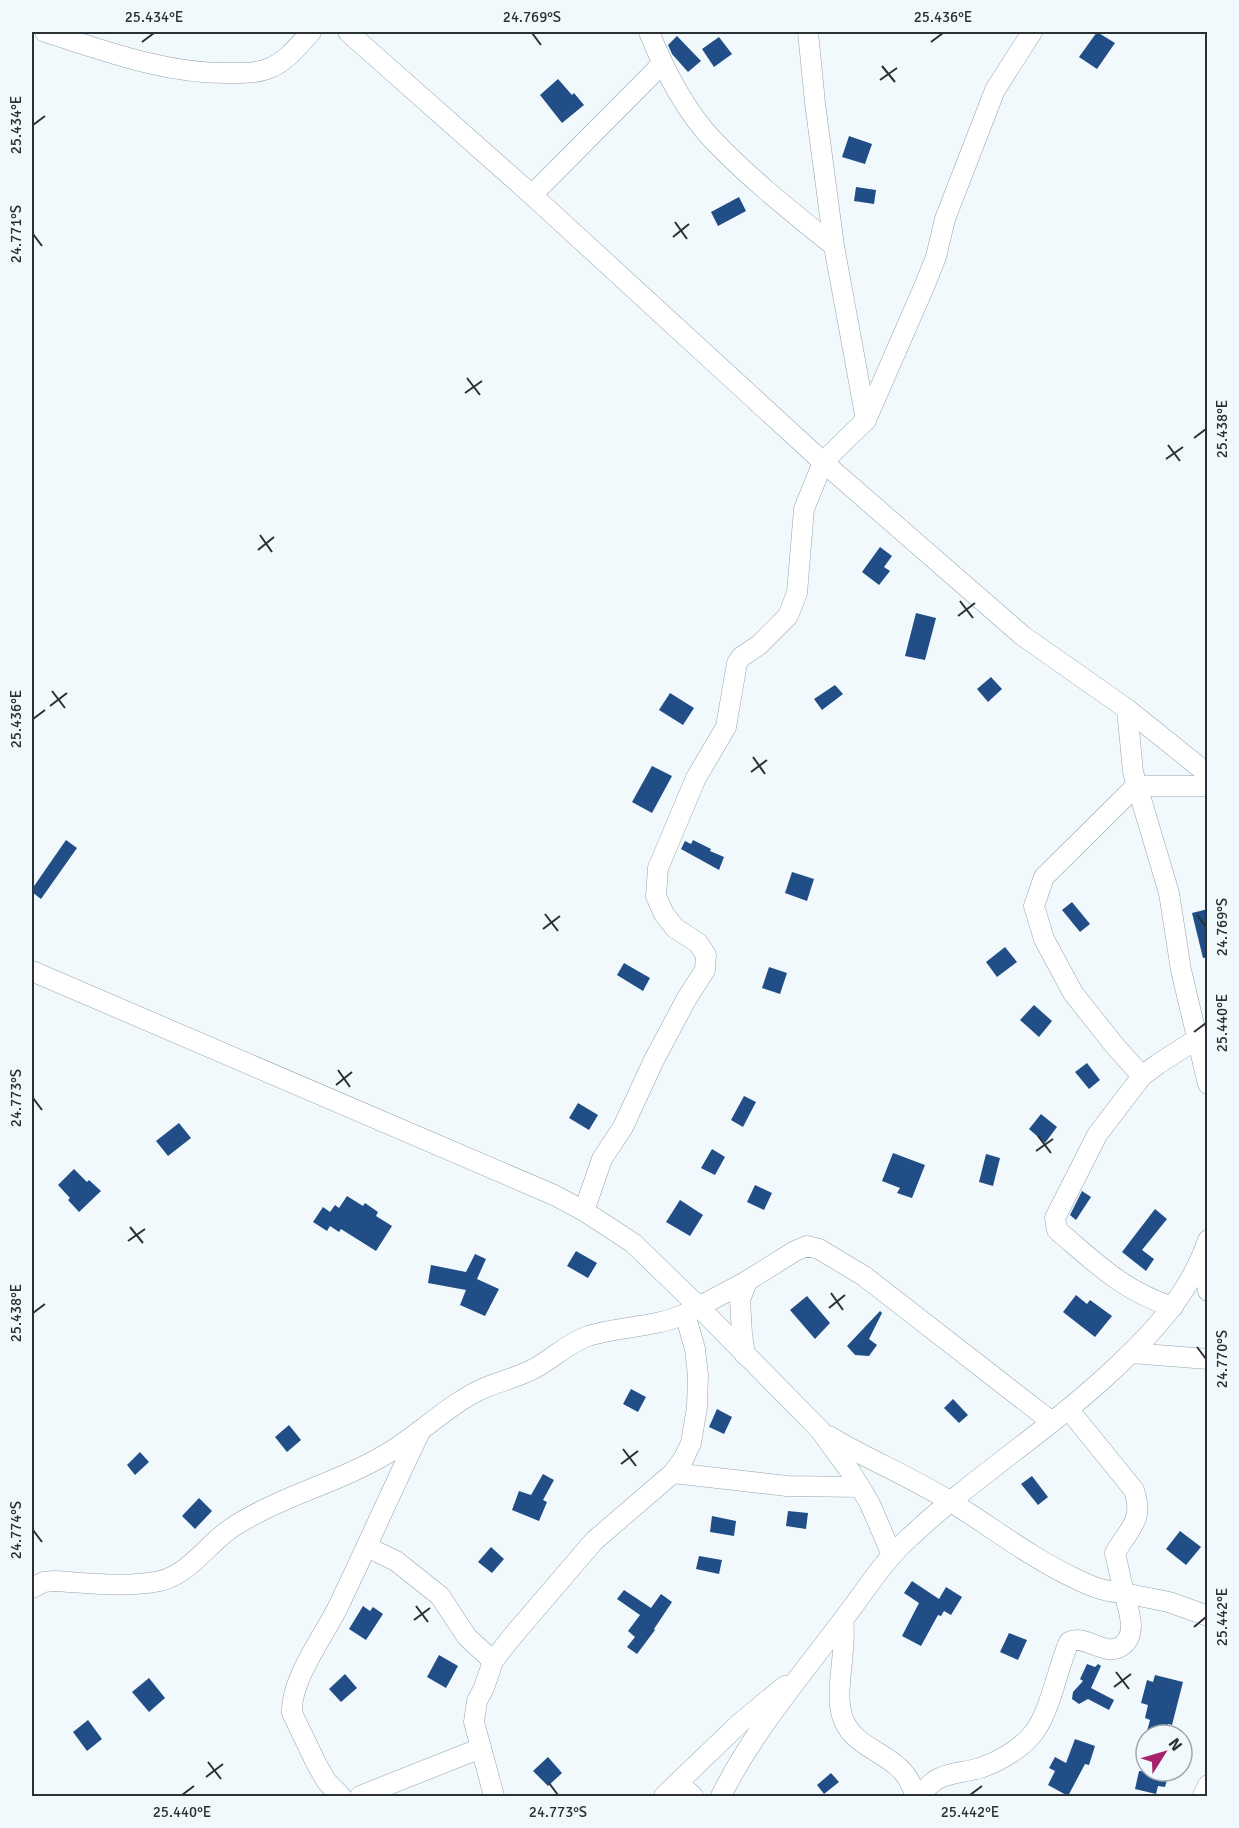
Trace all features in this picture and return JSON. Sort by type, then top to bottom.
[{"type":"street","points":[[45,32],[167,68],[211,74],[255,73],[272,68],[287,57],[311,32]]},
{"type":"street","points":[[348,32],[532,195],[823,462],[1023,636],[1127,709],[1208,774]]},
{"type":"street","points":[[649,32],[662,64],[685,102],[711,138],[769,193],[834,246]]},
{"type":"street","points":[[808,32],[834,246],[866,420]]},
{"type":"street","points":[[584,1211],[603,1159],[623,1127],[654,1060],[687,998],[705,970],[706,955],[698,943],[675,928],[664,914],[656,896],[658,868],[696,778],[726,727],[737,663],[788,616],[798,593],[804,509],[823,462],[866,420],[924,287],[936,256],[945,219],[996,90],[1032,32]]},
{"type":"street","points":[[532,195],[662,64]]},
{"type":"street","points":[[1127,709],[1136,786],[1169,893],[1181,970],[1208,1084]]},
{"type":"street","points":[[1142,1076],[1073,993],[1044,939],[1034,906],[1044,877],[1136,786],[1208,786]]},
{"type":"street","points":[[32,971],[554,1195],[584,1211],[633,1243],[692,1310],[745,1355],[820,1430],[850,1471],[870,1504],[892,1555]]},
{"type":"street","points":[[1173,1308],[1136,1293],[1111,1277],[1057,1230],[1054,1224],[1097,1135],[1142,1076],[1197,1039]]},
{"type":"street","points":[[32,1588],[44,1582],[55,1581],[142,1583],[170,1577],[183,1570],[248,1517],[348,1474],[388,1453],[462,1400],[482,1389],[538,1367],[584,1338],[605,1331],[657,1324],[692,1310],[807,1246],[819,1249],[864,1276],[1052,1422]]},
{"type":"street","points":[[721,1797],[747,1751],[892,1555],[950,1501],[1069,1410],[1131,1353],[1173,1308],[1204,1249]]},
{"type":"street","points":[[1204,1249],[1208,1291]]},
{"type":"street","points":[[745,1355],[740,1300],[747,1281]]},
{"type":"street","points":[[494,1797],[474,1722],[477,1701],[493,1661],[510,1638],[594,1541],[673,1473],[684,1458],[691,1443],[698,1407],[698,1375],[692,1310]]},
{"type":"street","points":[[1131,1353],[1208,1359]]},
{"type":"street","points":[[921,1797],[935,1779],[983,1767],[1019,1747],[1032,1735],[1042,1719],[1069,1642],[1078,1640],[1107,1650],[1118,1648],[1131,1635],[1115,1553],[1138,1517],[1139,1505],[1134,1490],[1069,1410]]},
{"type":"street","points":[[820,1430],[860,1455],[950,1501],[1045,1564],[1098,1589],[1169,1602],[1208,1616]]},
{"type":"street","points":[[341,1797],[327,1782],[317,1765],[292,1713],[292,1704],[304,1671],[336,1611],[420,1432]]},
{"type":"street","points":[[673,1473],[787,1486],[860,1487]]},
{"type":"street","points":[[366,1546],[396,1561],[440,1596],[467,1637],[493,1661]]},
{"type":"street","points":[[843,1620],[845,1645],[840,1706],[844,1721],[852,1733],[893,1761],[906,1774],[915,1797]]},
{"type":"street","points":[[678,1792],[740,1723],[804,1671]]},
{"type":"street","points":[[360,1797],[481,1748]]},
{"type":"street","points":[[1203,1797],[1208,1785]]},
{"type":"building","points":[[1097,32],[1115,43],[1097,69],[1079,57]]},
{"type":"building","points":[[677,36],[701,61],[688,72],[672,54],[668,45]]},
{"type":"building","points":[[719,37],[732,54],[714,67],[702,49]]},
{"type":"building","points":[[558,79],[584,105],[562,123],[540,95]]},
{"type":"building","points":[[849,136],[872,144],[865,164],[842,157]]},
{"type":"building","points":[[856,187],[876,190],[874,204],[854,201]]},
{"type":"building","points":[[739,197],[746,211],[718,226],[711,212]]},
{"type":"building","points":[[880,547],[892,556],[884,567],[890,571],[879,585],[862,572]]},
{"type":"building","points":[[916,613],[936,618],[925,660],[905,656]]},
{"type":"building","points":[[991,677],[1002,689],[988,702],[977,689]]},
{"type":"building","points":[[835,685],[843,694],[822,710],[814,699]]},
{"type":"building","points":[[670,693],[694,708],[683,725],[659,710]]},
{"type":"building","points":[[652,766],[672,776],[652,813],[632,802]]},
{"type":"building","points":[[66,840],[77,848],[41,899],[32,892],[32,889]]},
{"type":"building","points":[[693,840],[724,857],[719,870],[681,849],[685,841],[691,844]]},
{"type":"building","points":[[792,872],[814,879],[807,901],[785,893]]},
{"type":"building","points":[[1072,902],[1090,924],[1080,932],[1062,910]]},
{"type":"building","points":[[1208,909],[1208,957],[1203,958],[1192,913]]},
{"type":"building","points":[[1005,947],[1017,962],[997,977],[986,962]]},
{"type":"building","points":[[624,963],[650,978],[643,991],[617,975]]},
{"type":"building","points":[[769,967],[787,973],[780,994],[762,988]]},
{"type":"building","points":[[1034,1005],[1052,1021],[1039,1037],[1020,1020]]},
{"type":"building","points":[[1087,1063],[1100,1080],[1089,1089],[1075,1072]]},
{"type":"building","points":[[744,1096],[756,1102],[743,1127],[731,1120]]},
{"type":"building","points":[[578,1103],[598,1115],[589,1130],[569,1118]]},
{"type":"building","points":[[1041,1114],[1057,1127],[1045,1143],[1029,1129]]},
{"type":"building","points":[[179,1123],[191,1138],[168,1156],[156,1141]]},
{"type":"building","points":[[712,1149],[725,1157],[715,1175],[701,1168]]},
{"type":"building","points":[[893,1153],[925,1165],[912,1198],[897,1193],[900,1188],[882,1181]]},
{"type":"building","points":[[986,1154],[1000,1158],[993,1186],[979,1182]]},
{"type":"building","points":[[74,1169],[87,1182],[89,1180],[101,1191],[79,1212],[58,1185]]},
{"type":"building","points":[[755,1185],[772,1193],[764,1210],[747,1202]]},
{"type":"building","points":[[1082,1191],[1091,1197],[1076,1220],[1070,1215]]},
{"type":"building","points":[[347,1196],[363,1206],[365,1203],[378,1212],[376,1216],[392,1226],[376,1251],[341,1229],[339,1232],[330,1226],[327,1231],[313,1222],[323,1207],[330,1212],[335,1205],[339,1208]]},
{"type":"building","points":[[680,1200],[703,1215],[690,1236],[666,1222]]},
{"type":"building","points":[[1155,1209],[1167,1219],[1142,1250],[1154,1259],[1146,1271],[1122,1252]]},
{"type":"building","points":[[576,1251],[597,1263],[588,1278],[567,1266]]},
{"type":"building","points":[[475,1254],[486,1259],[477,1279],[499,1289],[485,1316],[460,1305],[466,1290],[428,1283],[431,1265],[466,1272]]},
{"type":"building","points":[[1076,1295],[1087,1304],[1090,1300],[1112,1316],[1095,1337],[1063,1312]]},
{"type":"building","points":[[807,1296],[830,1323],[815,1339],[790,1310]]},
{"type":"building","points":[[880,1311],[882,1313],[869,1339],[877,1345],[869,1356],[855,1355],[847,1346]]},
{"type":"building","points":[[631,1389],[646,1397],[638,1412],[623,1404]]},
{"type":"building","points":[[953,1399],[968,1415],[959,1423],[944,1408]]},
{"type":"building","points":[[717,1409],[732,1417],[724,1434],[709,1427]]},
{"type":"building","points":[[289,1425],[301,1440],[287,1452],[275,1437]]},
{"type":"building","points":[[140,1452],[149,1462],[135,1475],[127,1465]]},
{"type":"building","points":[[543,1474],[554,1480],[543,1500],[547,1502],[539,1521],[512,1510],[519,1491],[531,1495]]},
{"type":"building","points":[[1032,1476],[1048,1497],[1038,1505],[1021,1484]]},
{"type":"building","points":[[199,1498],[212,1511],[195,1529],[182,1516]]},
{"type":"building","points":[[788,1511],[808,1513],[806,1529],[786,1526]]},
{"type":"building","points":[[712,1516],[736,1521],[734,1536],[710,1532]]},
{"type":"building","points":[[1180,1531],[1201,1547],[1186,1565],[1166,1549]]},
{"type":"building","points":[[491,1547],[504,1559],[492,1573],[478,1562]]},
{"type":"building","points":[[699,1556],[722,1560],[719,1574],[696,1569]]},
{"type":"building","points":[[912,1581],[939,1599],[946,1587],[962,1597],[951,1615],[944,1611],[941,1616],[938,1615],[921,1646],[902,1636],[919,1603],[904,1593]]},
{"type":"building","points":[[624,1590],[651,1608],[661,1594],[672,1602],[637,1654],[627,1647],[635,1637],[628,1631],[640,1615],[617,1599]]},
{"type":"building","points":[[363,1606],[370,1611],[373,1607],[383,1614],[366,1640],[349,1629]]},
{"type":"building","points":[[1009,1633],[1027,1640],[1018,1660],[1000,1652]]},
{"type":"building","points":[[439,1655],[458,1666],[446,1688],[427,1677]]},
{"type":"building","points":[[1087,1664],[1095,1667],[1098,1664],[1101,1666],[1091,1688],[1114,1700],[1109,1710],[1088,1699],[1079,1704],[1072,1699],[1073,1692],[1083,1681],[1080,1679]]},
{"type":"building","points":[[345,1674],[357,1688],[341,1702],[329,1689]]},
{"type":"building","points":[[1155,1675],[1183,1682],[1173,1723],[1149,1723],[1150,1720],[1145,1718],[1148,1705],[1141,1703],[1147,1680],[1153,1682]]},
{"type":"building","points":[[149,1678],[165,1698],[149,1712],[132,1692]]},
{"type":"building","points":[[88,1720],[102,1739],[87,1751],[73,1732]]},
{"type":"building","points":[[1075,1739],[1095,1746],[1089,1765],[1085,1764],[1068,1796],[1048,1785],[1055,1771],[1049,1768],[1055,1757],[1066,1763]]},
{"type":"building","points":[[548,1757],[562,1773],[548,1786],[533,1771]]},
{"type":"building","points":[[831,1773],[839,1782],[824,1794],[817,1785]]},
{"type":"building","points":[[1136,1783],[1166,1783],[1165,1787],[1158,1786],[1156,1794],[1135,1789]]}]
